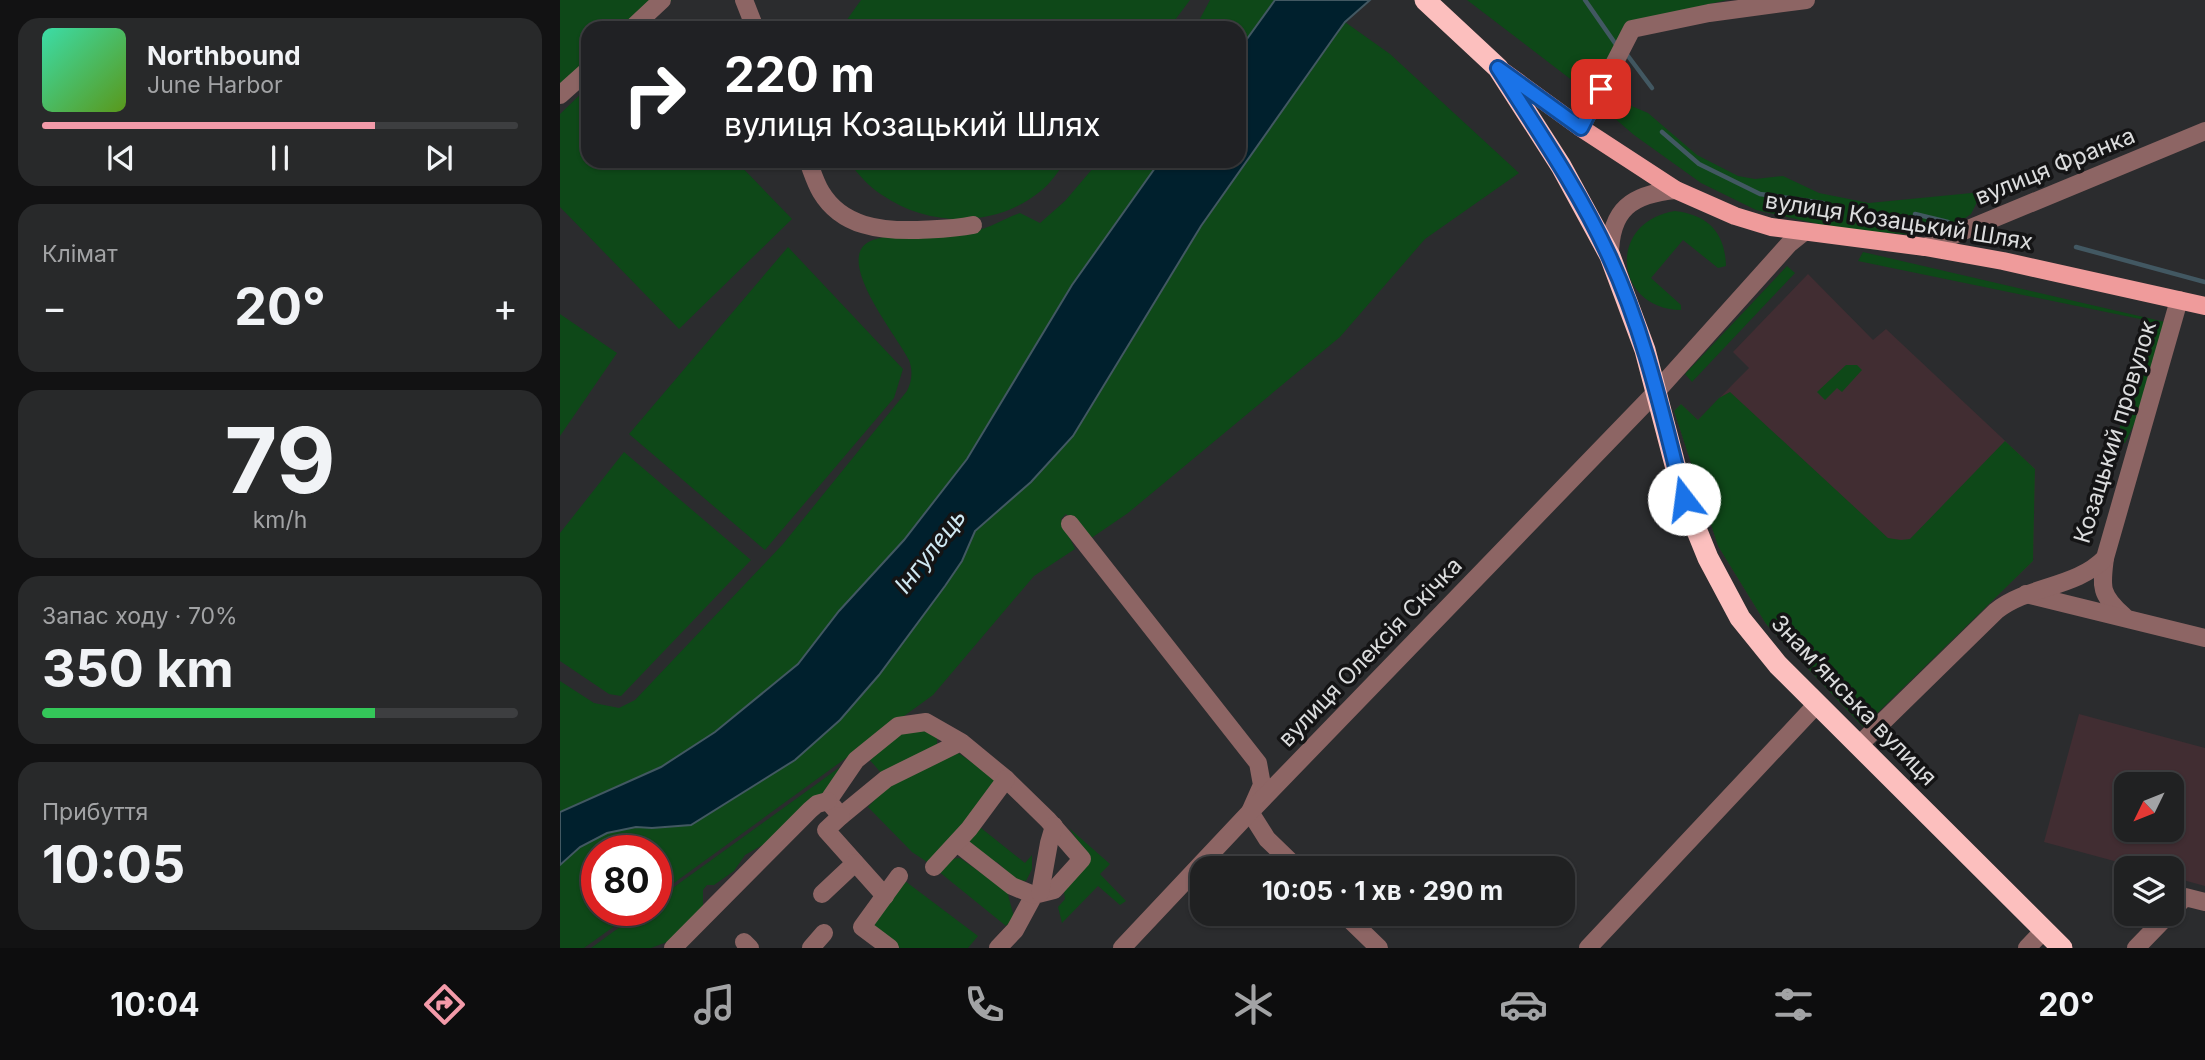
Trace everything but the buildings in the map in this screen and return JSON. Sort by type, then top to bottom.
[{"type":"highway","name":"Знамʼянська вулиця","points":[[1429,3],[1498,68],[1561,166],[1609,256],[1645,349],[1684,499],[1708,558],[1740,618],[1778,665],[1858,747],[2062,948]]},
{"type":"main road","name":"вулиця Козацький Шлях","points":[[1498,68],[1581,128],[1676,190],[1735,216],[1771,227],[1925,247],[2003,261],[2205,306]]},
{"type":"street","points":[[640,21],[662,0]]},
{"type":"street","points":[[744,0],[752,21]]},
{"type":"street","points":[[1581,128],[1632,29],[1709,13],[1805,0]]},
{"type":"street","points":[[560,96],[581,76]]},
{"type":"street","name":"вулиця Франка","points":[[1925,247],[2205,131]]},
{"type":"street","points":[[811,168],[820,191],[828,202],[844,216],[863,226],[891,231],[956,229],[973,225]]},
{"type":"street","points":[[1609,256],[1610,235],[1632,201],[1650,192],[1676,190]]},
{"type":"street","name":"вулиця Олексія Скічка","points":[[1122,948],[1656,392],[1751,284],[1804,232]]},
{"type":"street","name":"Козацький провулок","points":[[1858,747],[2011,599],[2086,573],[2105,558],[2179,300]]},
{"type":"street","points":[[1070,524],[1258,763],[1262,785],[1250,812],[1267,839],[1285,856]]},
{"type":"street","points":[[2105,558],[2103,589],[2110,604],[2126,618]]},
{"type":"street","points":[[2026,594],[2205,638]]},
{"type":"street","points":[[1588,948],[1817,704]]},
{"type":"street","points":[[673,948],[810,810],[817,804],[828,801],[856,760],[898,726],[926,722],[961,741],[1006,779],[1054,826],[1082,859],[1054,890],[1037,894],[1012,886],[957,843]]},
{"type":"street","points":[[885,896],[826,830],[886,779],[961,741]]},
{"type":"street","points":[[934,867],[957,843],[1006,779]]},
{"type":"street","points":[[828,801],[841,816]]},
{"type":"street","points":[[998,948],[1014,930],[1037,894],[1054,826]]},
{"type":"street","points":[[822,894],[855,863]]},
{"type":"street","points":[[890,948],[862,927],[899,876]]},
{"type":"street","points":[[2184,898],[2205,902]]},
{"type":"street","points":[[1356,926],[1379,948]]},
{"type":"street","points":[[2136,948],[2157,926]]},
{"type":"street","points":[[2027,948],[2044,930]]},
{"type":"street","points":[[811,948],[824,933]]},
{"type":"shaded area","points":[[1808,274],[1873,340],[1886,329],[2035,469],[2033,561],[1863,727],[1766,624],[1718,546],[1674,411],[1681,404],[1698,420],[1749,368],[1733,352]]},
{"type":"shaded area","points":[[2079,714],[2205,748],[2205,886],[2184,880],[2184,856],[2114,856],[2114,861],[2044,842]]},
{"type":"green space","points":[[560,0],[672,0],[650,21],[581,21],[581,84],[560,103]]},
{"type":"green space","points":[[861,0],[1190,0],[1174,21],[846,21]]},
{"type":"green space","points":[[1210,0],[1275,0],[1246,40],[1246,21],[1199,21]]},
{"type":"green space","points":[[1467,0],[1727,0],[1627,23],[1596,87],[1586,91]]},
{"type":"green space","points":[[1345,22],[1390,54],[1519,173],[1425,239],[1340,337],[1128,513],[1090,539],[1066,514],[1061,519],[1075,549],[1034,576],[933,695],[672,884],[672,835],[604,835],[627,829],[652,828],[795,760],[840,720],[879,675],[945,586],[962,561],[975,531],[1031,482],[1073,436],[1201,226],[1242,168],[1246,168],[1246,162]]},
{"type":"green space","points":[[581,94],[581,168],[743,168],[792,219],[679,329],[560,207],[560,114]]},
{"type":"green space","points":[[1622,102],[1648,113],[1697,155],[1738,176],[1755,179],[1783,176],[1819,193],[1869,203],[1982,192],[1971,214],[1947,231],[1914,235],[1841,229],[1756,210],[1701,183],[1634,135],[1605,110],[1605,107]]},
{"type":"green space","points":[[854,168],[1061,168],[1045,187],[1024,202],[984,217],[963,219],[942,218],[901,206],[872,188]]},
{"type":"green space","points":[[1093,168],[1155,168],[1072,285],[967,459],[904,540],[839,611],[798,664],[715,732],[661,767],[560,812],[560,681],[594,703],[619,708],[635,700],[783,544],[907,391],[911,376],[909,360],[862,279],[859,262],[862,249],[873,240],[885,237],[975,231],[1020,213],[1040,223],[1065,201]]},
{"type":"green space","points":[[1675,211],[1697,216],[1712,227],[1722,244],[1726,266],[1718,268],[1683,240],[1651,278],[1681,305],[1681,310],[1659,306],[1642,296],[1631,281],[1627,264],[1629,247],[1637,231],[1653,218]]},
{"type":"green space","points":[[788,247],[903,369],[894,398],[765,550],[629,434]]},
{"type":"green space","points":[[1863,252],[2165,322],[2142,408],[2125,443],[2117,439],[2145,320],[1858,261]]},
{"type":"green space","points":[[1787,266],[1795,273],[1692,382],[1685,374]]},
{"type":"green space","points":[[560,314],[617,353],[560,436]]},
{"type":"green space","points":[[1846,365],[1857,365],[1862,370],[1842,392],[1837,388],[1825,400],[1817,392]]},
{"type":"green space","points":[[1730,392],[1888,538],[1910,539],[2005,441],[2035,469],[2033,561],[1863,727],[1766,624],[1718,546],[1674,411],[1681,404],[1698,420],[1719,398]]},
{"type":"green space","points":[[624,452],[751,560],[621,696],[609,694],[560,661],[560,533]]},
{"type":"green space","points":[[923,727],[937,737],[937,745],[883,775],[868,758],[900,729]]},
{"type":"green space","points":[[954,750],[980,768],[998,776],[985,799],[930,864],[912,852],[868,807],[893,781]]},
{"type":"green space","points":[[840,767],[828,792],[817,799],[811,797],[773,839],[745,855],[734,871],[714,885],[707,885],[703,890],[703,906],[667,942],[651,948],[591,948],[621,926],[672,926],[672,888]]},
{"type":"green space","points":[[976,824],[1025,863],[1032,855],[1032,869],[1026,881],[1016,880],[997,862],[988,862],[970,847],[967,836]]},
{"type":"green space","points":[[1069,828],[1110,864],[1100,874],[1126,901],[1120,905],[1098,886],[1062,923],[1058,907],[1065,899],[1063,884],[1089,857]]},
{"type":"green space","points":[[581,846],[581,926],[615,926],[584,948],[560,948],[560,865]]},
{"type":"green space","points":[[960,858],[1007,891],[1014,917],[1006,926],[938,871],[951,859]]},
{"type":"green space","points":[[905,881],[978,936],[968,948],[896,948],[870,928]]},
{"type":"water","points":[[1275,0],[1370,0],[1345,22],[1246,162],[1246,40]]},
{"type":"water","name":"Інгулець","points":[[1155,168],[1242,168],[1201,226],[1073,436],[1031,482],[975,531],[962,561],[945,586],[879,675],[840,720],[795,760],[691,825],[636,827],[603,835],[581,835],[581,846],[560,865],[560,812],[661,767],[715,732],[798,664],[839,611],[904,540],[967,459],[1072,285]]},
{"type":"waterway","points":[[1585,0],[1617,46]]},
{"type":"waterway","points":[[1628,56],[1652,88]]},
{"type":"waterway","points":[[1662,132],[1699,164],[1760,194],[1823,203]]},
{"type":"waterway","points":[[1915,214],[1948,222]]},
{"type":"waterway","points":[[2076,247],[2205,282]]},
{"type":"route","points":[[1601,89],[1581,128],[1498,68],[1561,166],[1609,256],[1645,349],[1684,499]]}]
